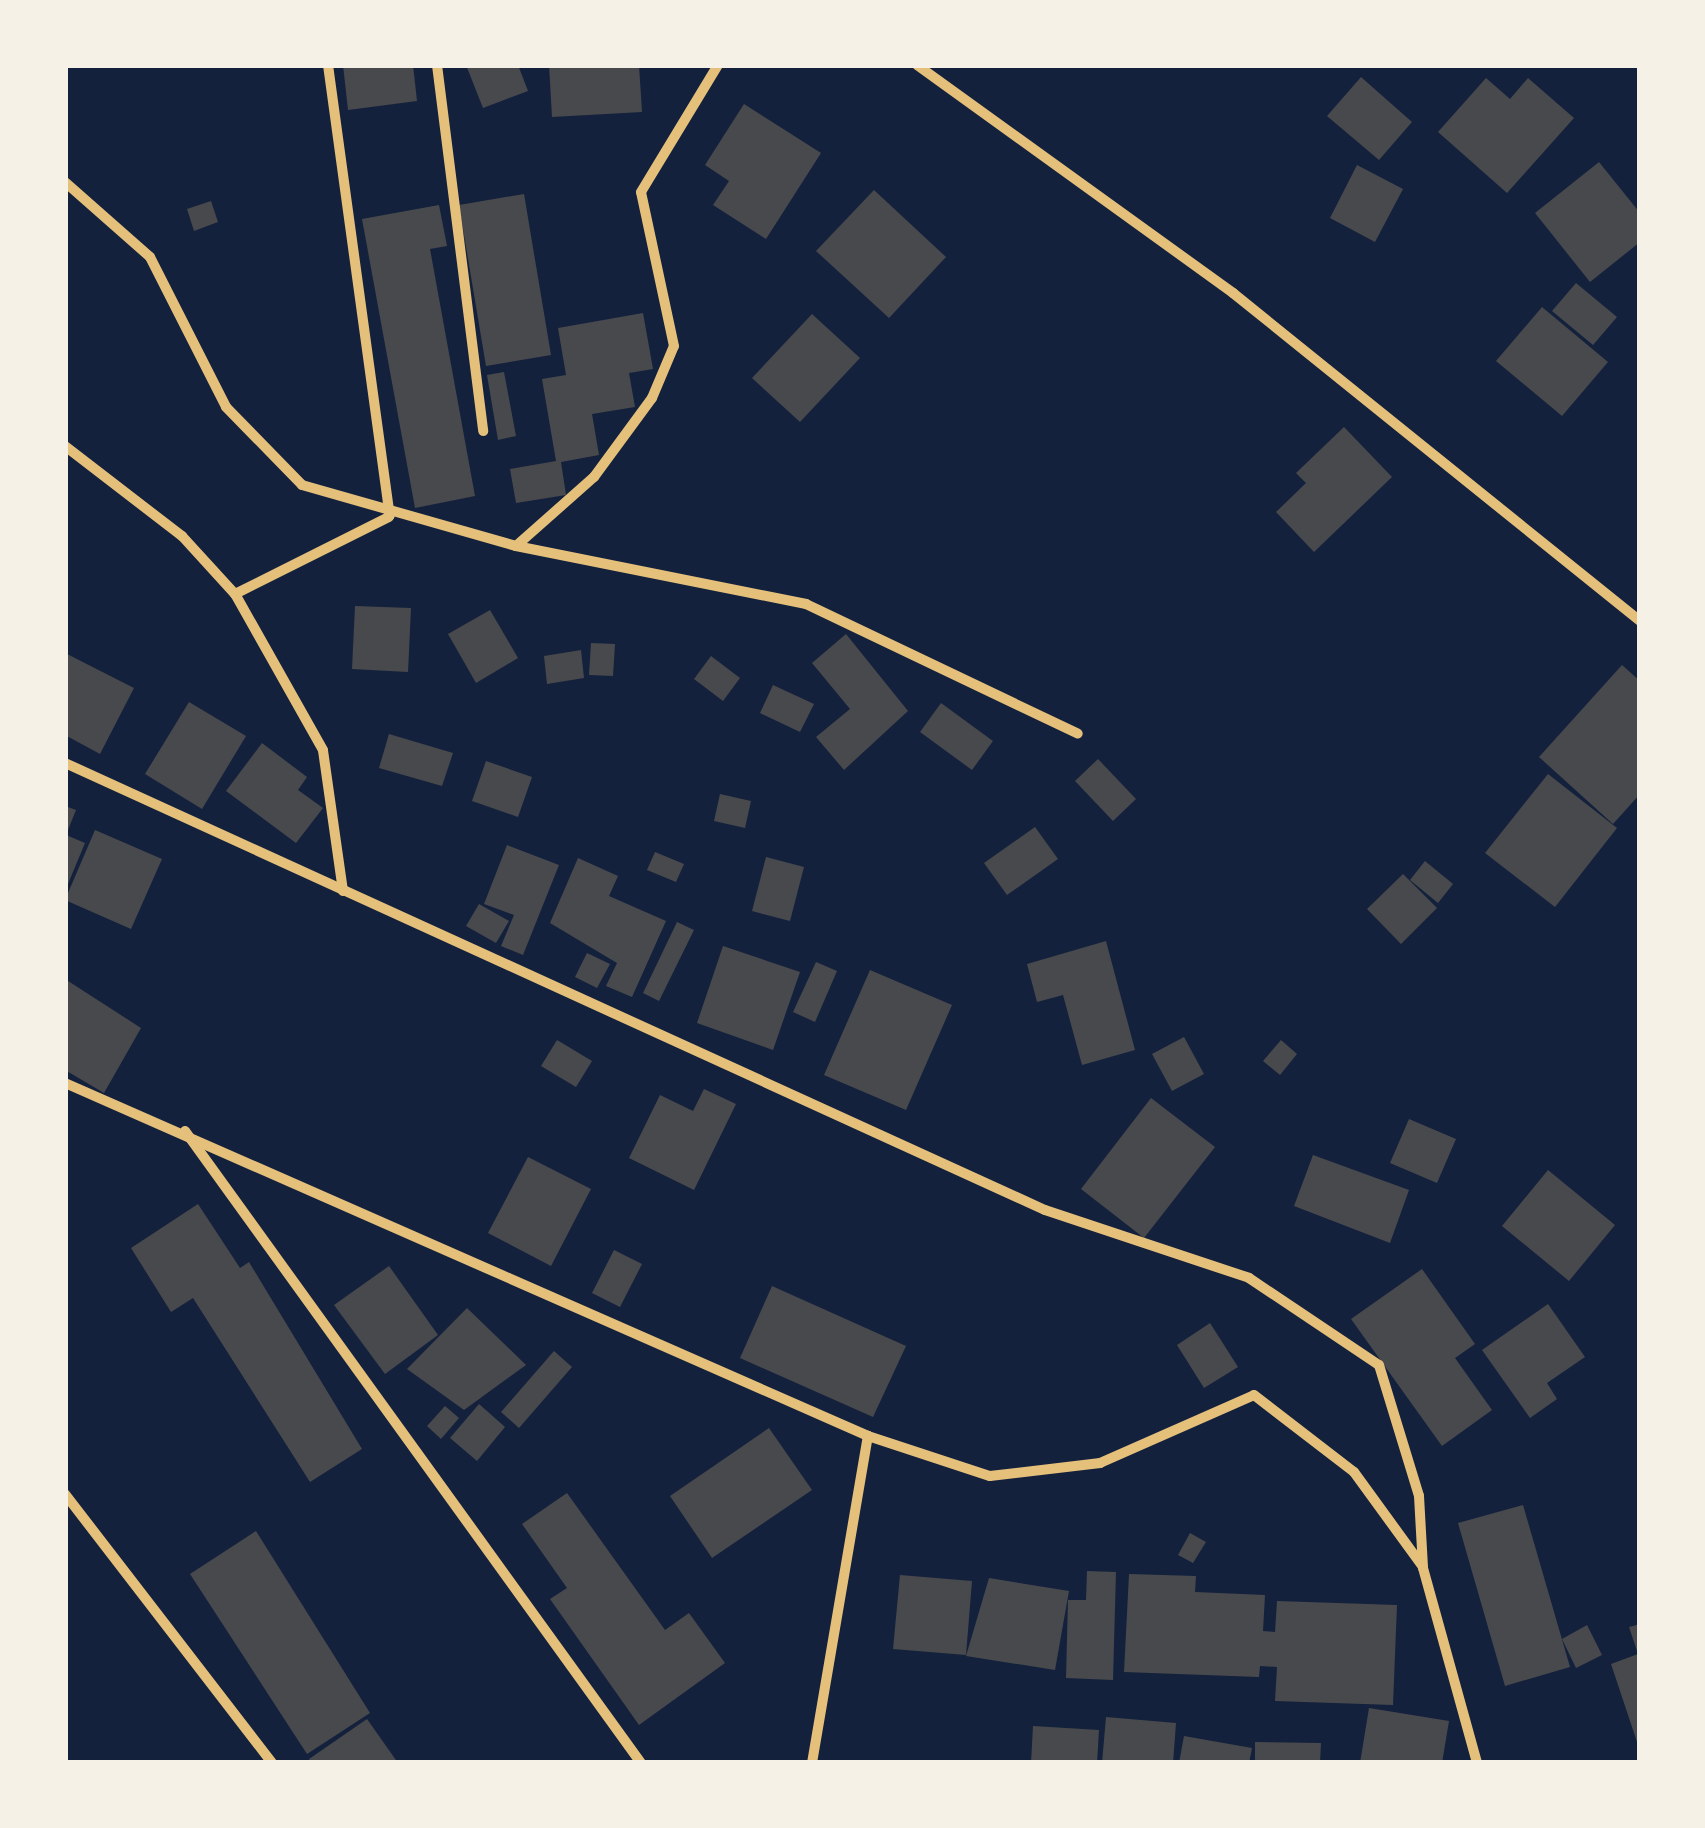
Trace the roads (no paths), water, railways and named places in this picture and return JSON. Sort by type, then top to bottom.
[{"type":"street","points":[[328,65],[390,516]]},
{"type":"street","points":[[437,65],[483,431]]},
{"type":"street","points":[[516,546],[594,477],[652,398],[674,346],[641,192],[718,65]]},
{"type":"street","points":[[917,65],[1094,202],[1233,293],[1640,621]]},
{"type":"street","points":[[65,182],[150,258],[238,420],[302,485],[390,516],[516,546],[806,604],[1078,734]]},
{"type":"street","points":[[65,446],[182,536],[234,594],[323,750],[343,891]]},
{"type":"street","points":[[234,594],[390,516]]},
{"type":"street","points":[[65,763],[1045,1210],[1249,1278],[1379,1365],[1419,1496],[1423,1568],[1477,1763]]},
{"type":"street","points":[[65,1083],[184,1129],[868,1436],[990,1476],[1100,1463],[1254,1395],[1354,1472],[1423,1568]]},
{"type":"street","points":[[184,1129],[641,1763]]},
{"type":"street","points":[[812,1763],[868,1436]]},
{"type":"street","points":[[65,1494],[272,1763]]}]
